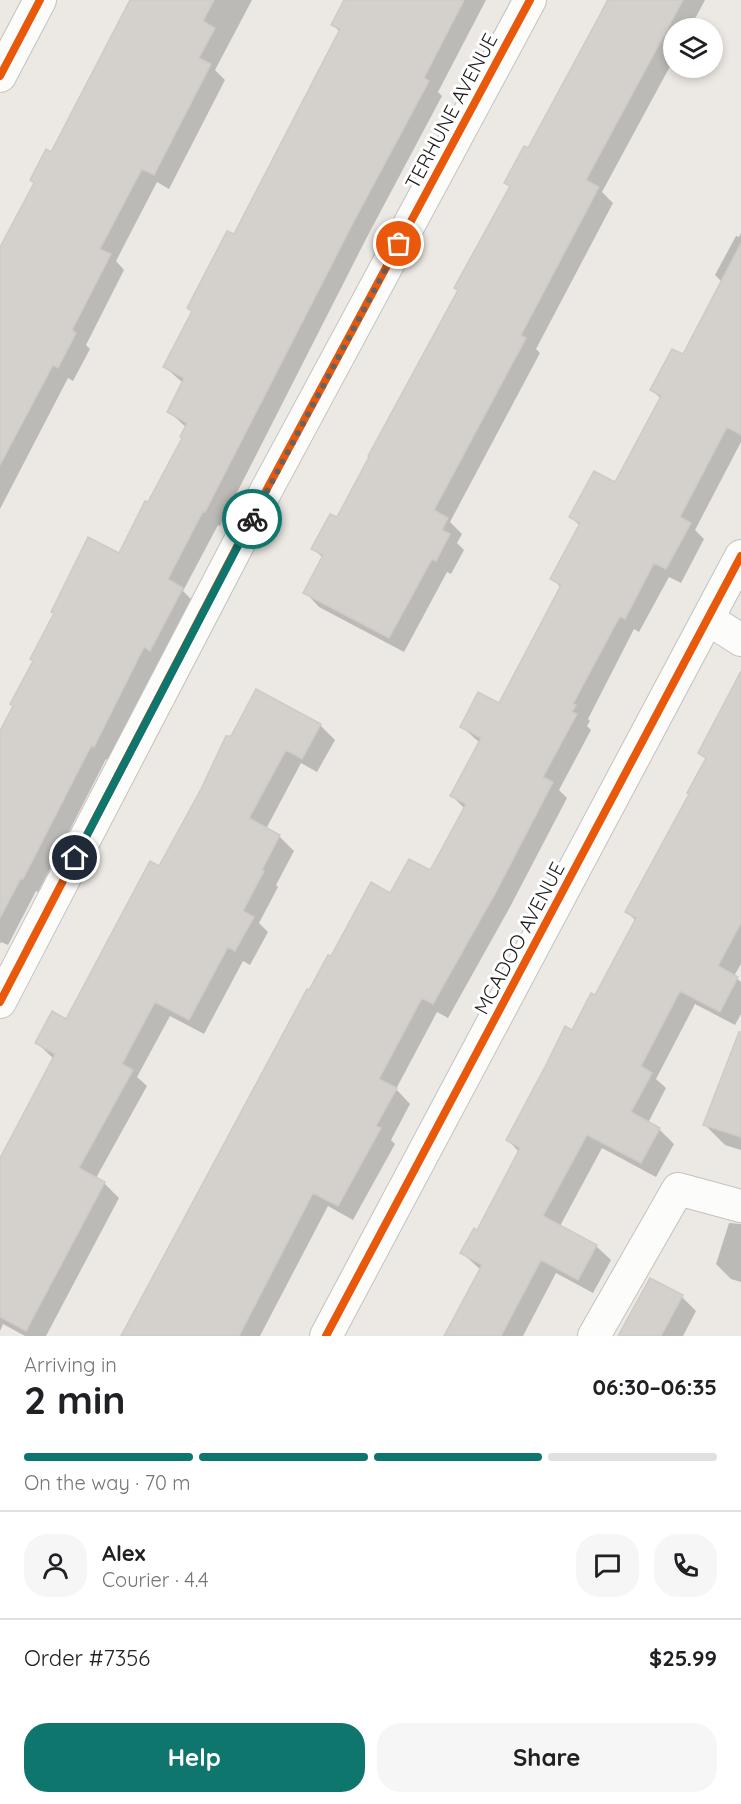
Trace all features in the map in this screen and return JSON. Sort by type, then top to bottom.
[{"type":"street","points":[[0,76],[40,0]]},
{"type":"street","name":"TERHUNE AVENUE","points":[[0,1002],[268,487],[530,0]]},
{"type":"street","name":"MCADOO AVENUE","points":[[326,1336],[741,556]]},
{"type":"street","points":[[708,619],[741,640]]},
{"type":"street","points":[[594,1336],[678,1189],[741,1206]]},
{"type":"building","points":[[130,0],[214,0],[203,21],[215,28],[199,58],[211,64],[154,175],[142,169],[123,205],[100,249],[111,254],[72,330],[76,333],[58,368],[53,365],[0,465],[0,247],[34,183],[30,180],[46,149],[51,152]]},
{"type":"building","points":[[344,0],[464,0],[424,78],[429,81],[168,579],[183,588],[150,651],[144,647],[94,747],[91,746],[23,879],[21,878],[0,918],[0,731],[13,706],[10,704],[33,661],[30,659],[54,613],[51,612],[88,537],[119,553],[145,501],[148,502],[182,438],[180,437],[187,423],[167,412],[184,378],[163,367],[192,311],[187,308],[227,231],[234,234],[340,29],[331,25]]},
{"type":"building","points":[[608,0],[683,0],[673,18],[663,18],[663,37],[586,180],[599,187],[521,335],[526,338],[434,510],[448,518],[442,530],[450,534],[436,561],[432,559],[389,638],[303,593],[323,555],[311,549],[330,514],[337,517],[458,290],[454,288],[510,186],[504,183],[524,146],[528,148]]},
{"type":"building","points":[[741,243],[741,435],[727,427],[680,517],[691,523],[666,569],[654,563],[625,619],[620,616],[573,704],[576,705],[572,712],[577,714],[543,777],[553,782],[496,892],[433,1004],[422,998],[379,1079],[397,1088],[376,1126],[381,1128],[338,1206],[313,1193],[239,1336],[121,1336],[307,989],[309,990],[328,955],[331,956],[371,882],[390,893],[409,859],[430,870],[434,863],[466,804],[450,796],[481,738],[460,727],[478,692],[499,703],[561,585],[550,579],[580,523],[569,517],[594,471],[615,482],[661,396],[650,390],[672,349],[683,354]]},
{"type":"building","points":[[741,671],[741,923],[718,966],[738,977],[720,1012],[680,991],[641,1066],[652,1073],[631,1112],[660,1128],[641,1163],[587,1135],[543,1216],[597,1245],[578,1280],[541,1260],[501,1336],[444,1336],[482,1265],[460,1253],[474,1228],[477,1230],[520,1148],[506,1140],[565,1026],[572,1030],[591,993],[595,995],[636,918],[625,912],[689,794],[687,793],[706,758],[698,753]]},
{"type":"building","points":[[256,689],[321,724],[302,759],[286,750],[249,818],[280,835],[243,911],[254,917],[235,951],[228,947],[189,1020],[155,1002],[122,1064],[133,1070],[79,1168],[105,1182],[26,1331],[0,1317],[0,1158],[55,1054],[35,1043],[52,1011],[66,1019],[150,861],[159,866],[201,789],[226,736],[231,736]]},
{"type":"building","points":[[739,1032],[741,1032],[741,1137],[703,1125]]},
{"type":"building","points":[[650,1278],[683,1295],[661,1336],[618,1336]]},
{"type":"cycle path","points":[[0,76],[40,0]]},
{"type":"cycle path","points":[[0,1002],[268,487],[530,0]]},
{"type":"cycle path","points":[[326,1336],[741,556]]},
{"type":"way so far","points":[[252,519],[399,244]]},
{"type":"route","points":[[75,858],[252,519]]}]
